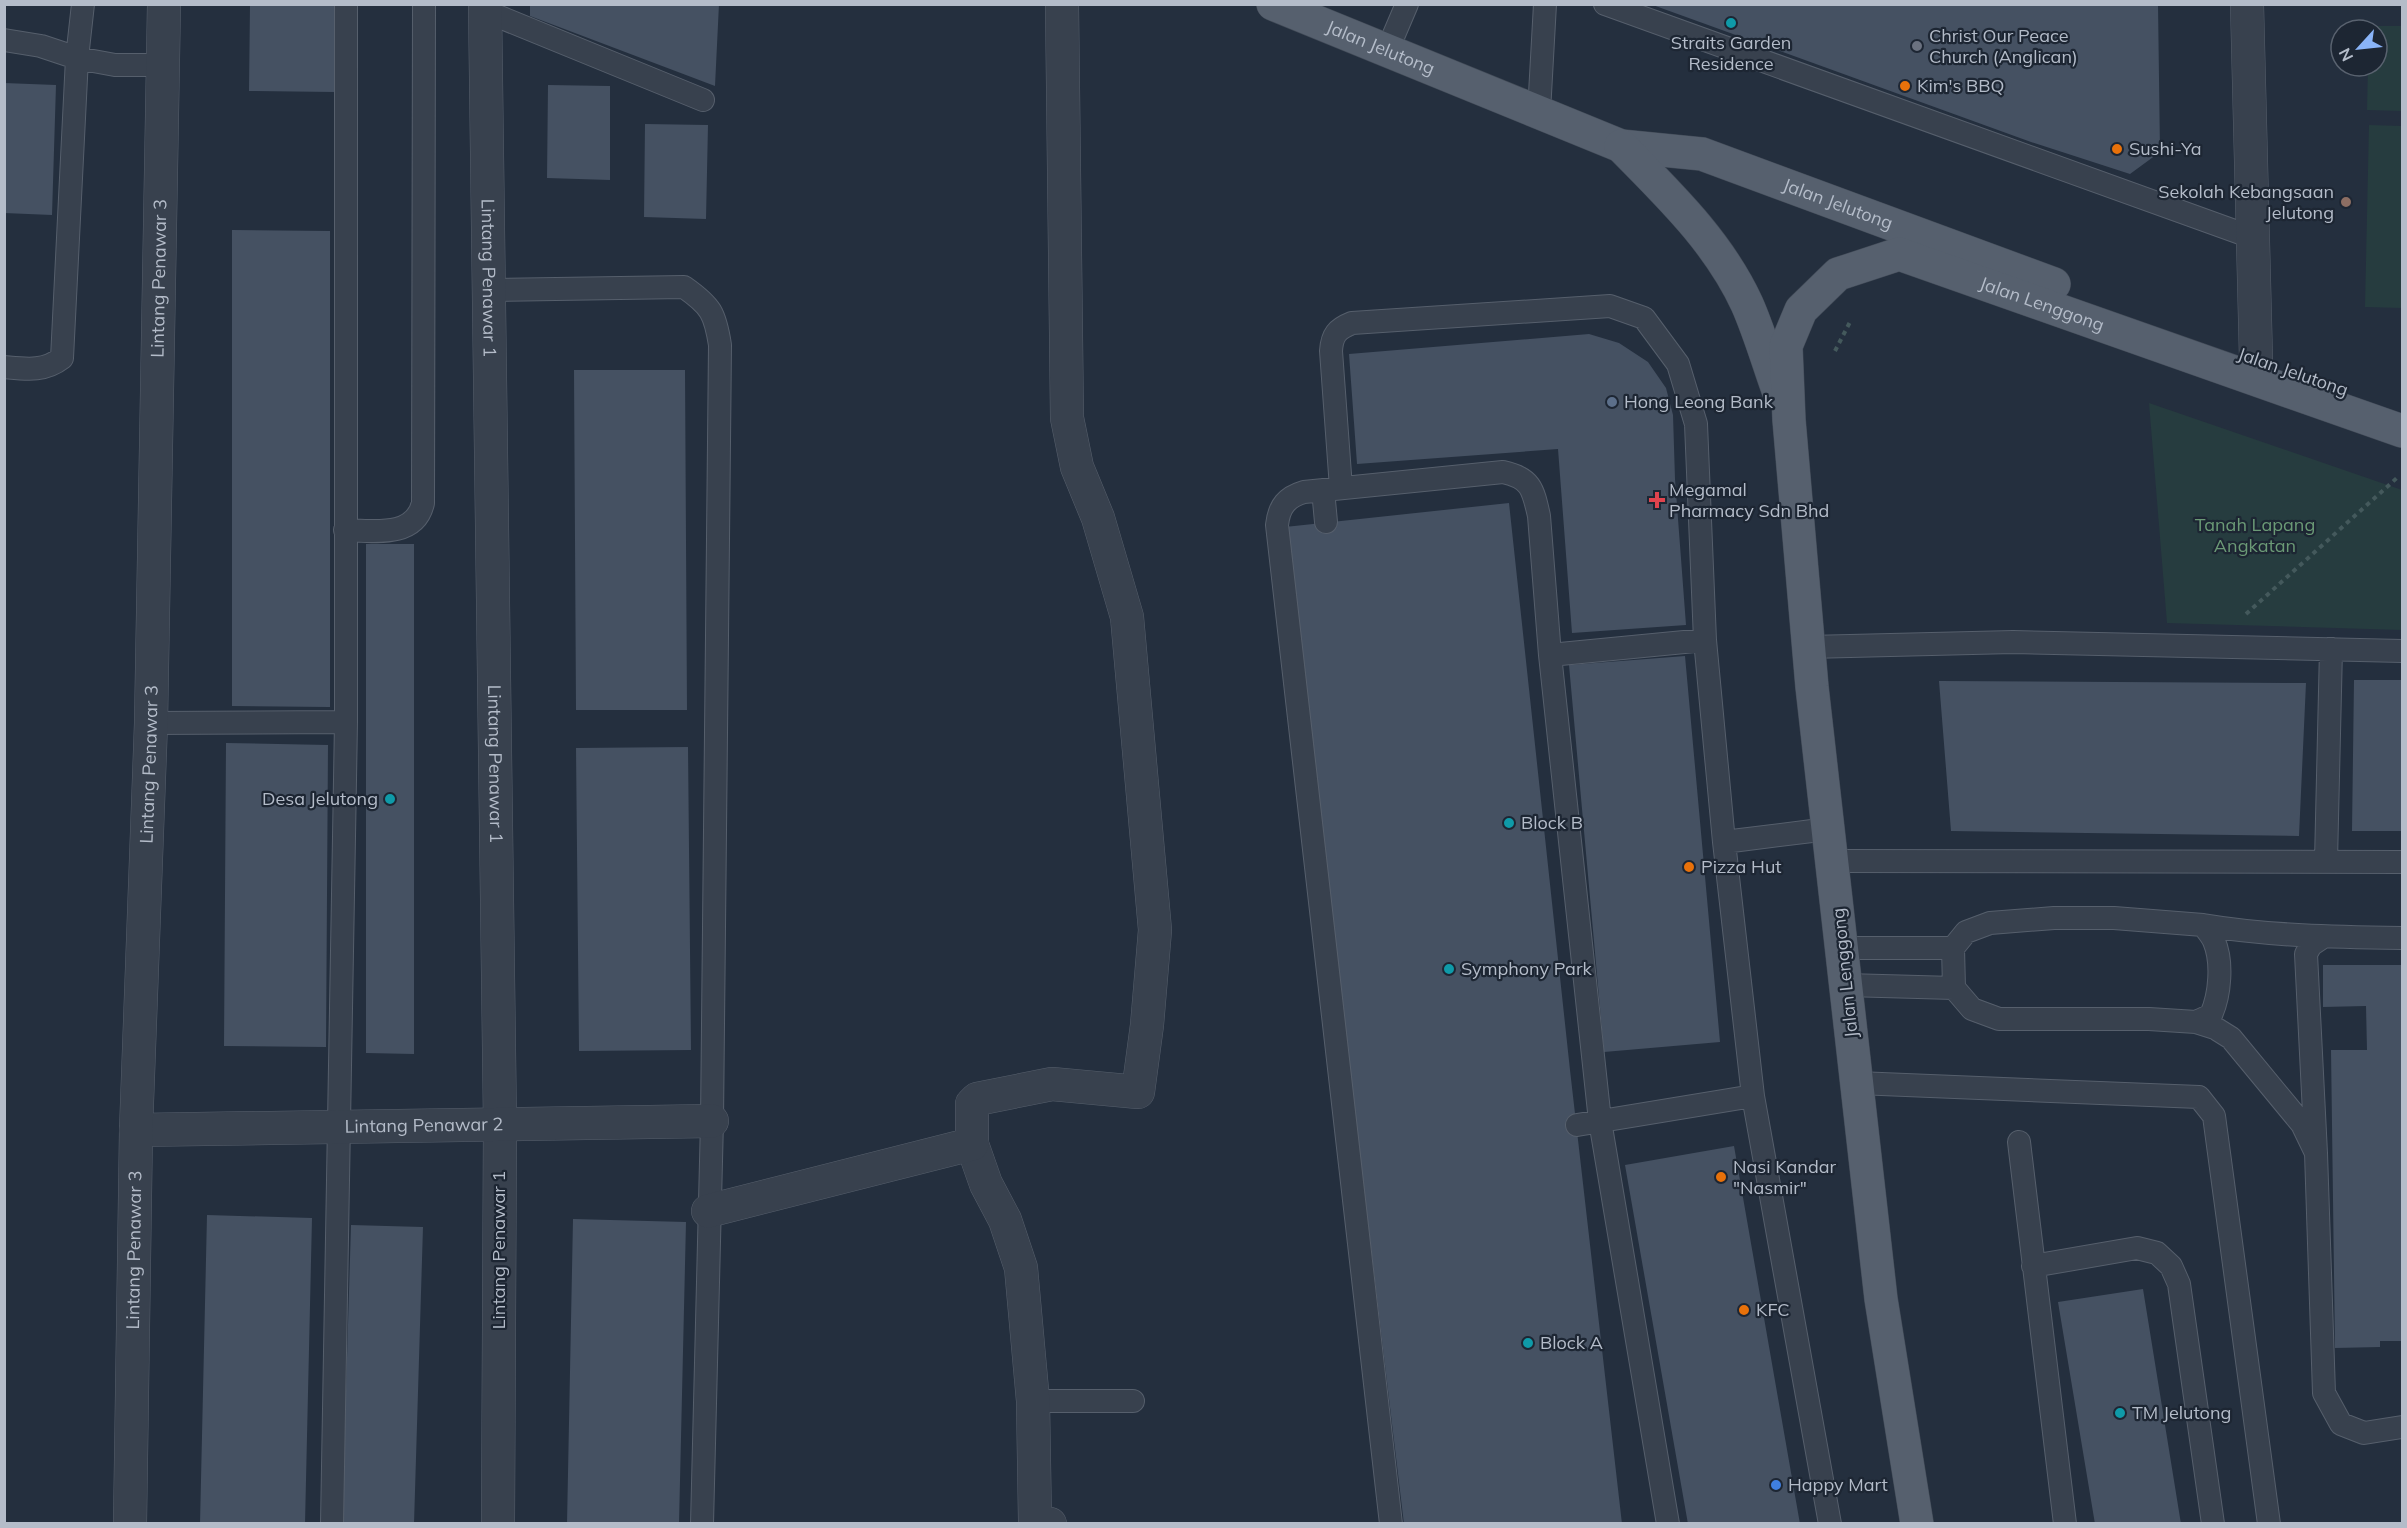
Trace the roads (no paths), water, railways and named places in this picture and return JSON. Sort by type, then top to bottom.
[{"type":"main road","name":"Jalan Jelutong","points":[[1273,4],[1621,146],[1702,154],[2256,359],[2403,410]]},
{"type":"main road","name":"Jalan Lenggong","points":[[1621,146],[1689,215],[1733,278],[1747,304],[1789,420]]},
{"type":"main road","name":"Jalan Lenggong","points":[[1917,1524],[1881,1299],[1809,647],[1789,420],[1786,346],[1801,310],[1838,274],[1899,254],[2403,431]]},
{"type":"street","name":"Lintang Penawar 3","points":[[130,1524],[136,1130],[151,723],[164,4]]},
{"type":"street","points":[[1040,1523],[1033,1401],[1021,1268],[1005,1220],[986,1184],[972,1144],[972,1104],[977,1099],[1052,1084],[1138,1092],[1147,1025],[1155,930],[1127,617],[1098,518],[1077,467],[1067,418],[1062,4]]},
{"type":"street","points":[[2247,4],[2256,359]]},
{"type":"street","name":"Lintang Penawar 1","points":[[485,8],[500,1124],[498,1524]]},
{"type":"street","name":"Lintang Penawar 2","points":[[136,1130],[712,1121]]},
{"type":"street","points":[[708,1211],[972,1144]]},
{"type":"lane","points":[[4,367],[36,370],[52,366],[62,358],[77,58],[83,4]]},
{"type":"lane","points":[[332,1524],[346,722],[346,4]]},
{"type":"lane","points":[[345,530],[399,530],[412,523],[421,514],[423,503],[424,4]]},
{"type":"lane","points":[[1387,51],[1407,4]]},
{"type":"lane","points":[[1539,112],[1545,4]]},
{"type":"lane","points":[[1605,4],[2254,238]]},
{"type":"lane","points":[[485,8],[703,100]]},
{"type":"lane","points":[[4,40],[41,46],[77,58],[115,65],[162,65]]},
{"type":"lane","points":[[490,290],[684,287],[703,300],[716,320],[720,345],[712,1121],[702,1524]]},
{"type":"lane","points":[[1326,522],[1332,489],[1331,351],[1332,340],[1342,327],[1352,323],[1610,306],[1644,318],[1678,364],[1696,424],[1705,640],[1724,842],[1753,1096],[1830,1524]]},
{"type":"lane","points":[[1391,1524],[1277,525],[1278,514],[1284,503],[1293,495],[1503,472],[1516,475],[1529,483],[1539,516],[1550,655],[1600,1121],[1668,1524]]},
{"type":"lane","points":[[1550,655],[1705,640]]},
{"type":"lane","points":[[1809,647],[2013,642],[2403,651]]},
{"type":"lane","points":[[2326,861],[2331,649]]},
{"type":"lane","points":[[151,723],[346,722]]},
{"type":"lane","points":[[1724,842],[1828,829]]},
{"type":"lane","points":[[1832,861],[2403,862]]},
{"type":"lane","points":[[2316,1153],[2302,1124],[2231,1038],[2215,1028],[2196,1022],[2149,1019],[1999,1019],[1972,1009],[1954,988],[1953,948],[1966,932],[1990,923],[2054,918],[2114,918],[2323,937],[2403,938]]},
{"type":"lane","points":[[2196,1022],[2211,1015],[2218,1000],[2218,959],[2214,941],[2203,925]]},
{"type":"lane","points":[[2323,937],[2311,945],[2306,954],[2316,1153],[2324,1393],[2341,1424],[2364,1433],[2403,1428]]},
{"type":"lane","points":[[1842,948],[1953,948]]},
{"type":"lane","points":[[1846,985],[1954,988]]},
{"type":"lane","points":[[1857,1083],[2199,1097],[2214,1116],[2270,1524]]},
{"type":"lane","points":[[1577,1125],[1753,1096]]},
{"type":"lane","points":[[2019,1142],[2065,1524]]},
{"type":"lane","points":[[2033,1266],[2137,1248],[2157,1253],[2171,1266],[2179,1284],[2213,1524]]},
{"type":"lane","points":[[1033,1401],[1133,1401]]},
{"type":"place","name":"Straits Garden Residence","points":[[1731,23]]},
{"type":"place","name":"Christ Our Peace Church (Anglican)","points":[[1917,46]]},
{"type":"place","name":"Kim's BBQ","points":[[1905,86]]},
{"type":"place","name":"Sushi-Ya","points":[[2117,149]]},
{"type":"place","name":"Sekolah Kebangsaan Jelutong","points":[[2346,202]]},
{"type":"place","name":"Hong Leong Bank","points":[[1612,402]]},
{"type":"place","name":"Megamal Pharmacy Sdn Bhd","points":[[1657,500]]},
{"type":"place","name":"Desa Jelutong","points":[[390,799]]},
{"type":"place","name":"Block B","points":[[1509,823]]},
{"type":"place","name":"Pizza Hut","points":[[1689,867]]},
{"type":"place","name":"Symphony Park","points":[[1449,969]]},
{"type":"place","name":"Nasi Kandar \"Nasmir\"","points":[[1721,1177]]},
{"type":"place","name":"KFC","points":[[1744,1310]]},
{"type":"place","name":"Block A","points":[[1528,1343]]},
{"type":"place","name":"TM Jelutong","points":[[2120,1413]]},
{"type":"place","name":"Happy Mart","points":[[1776,1485]]},
{"type":"park label","name":"Tanah Lapang Angkatan","points":[[2255,535]]}]
